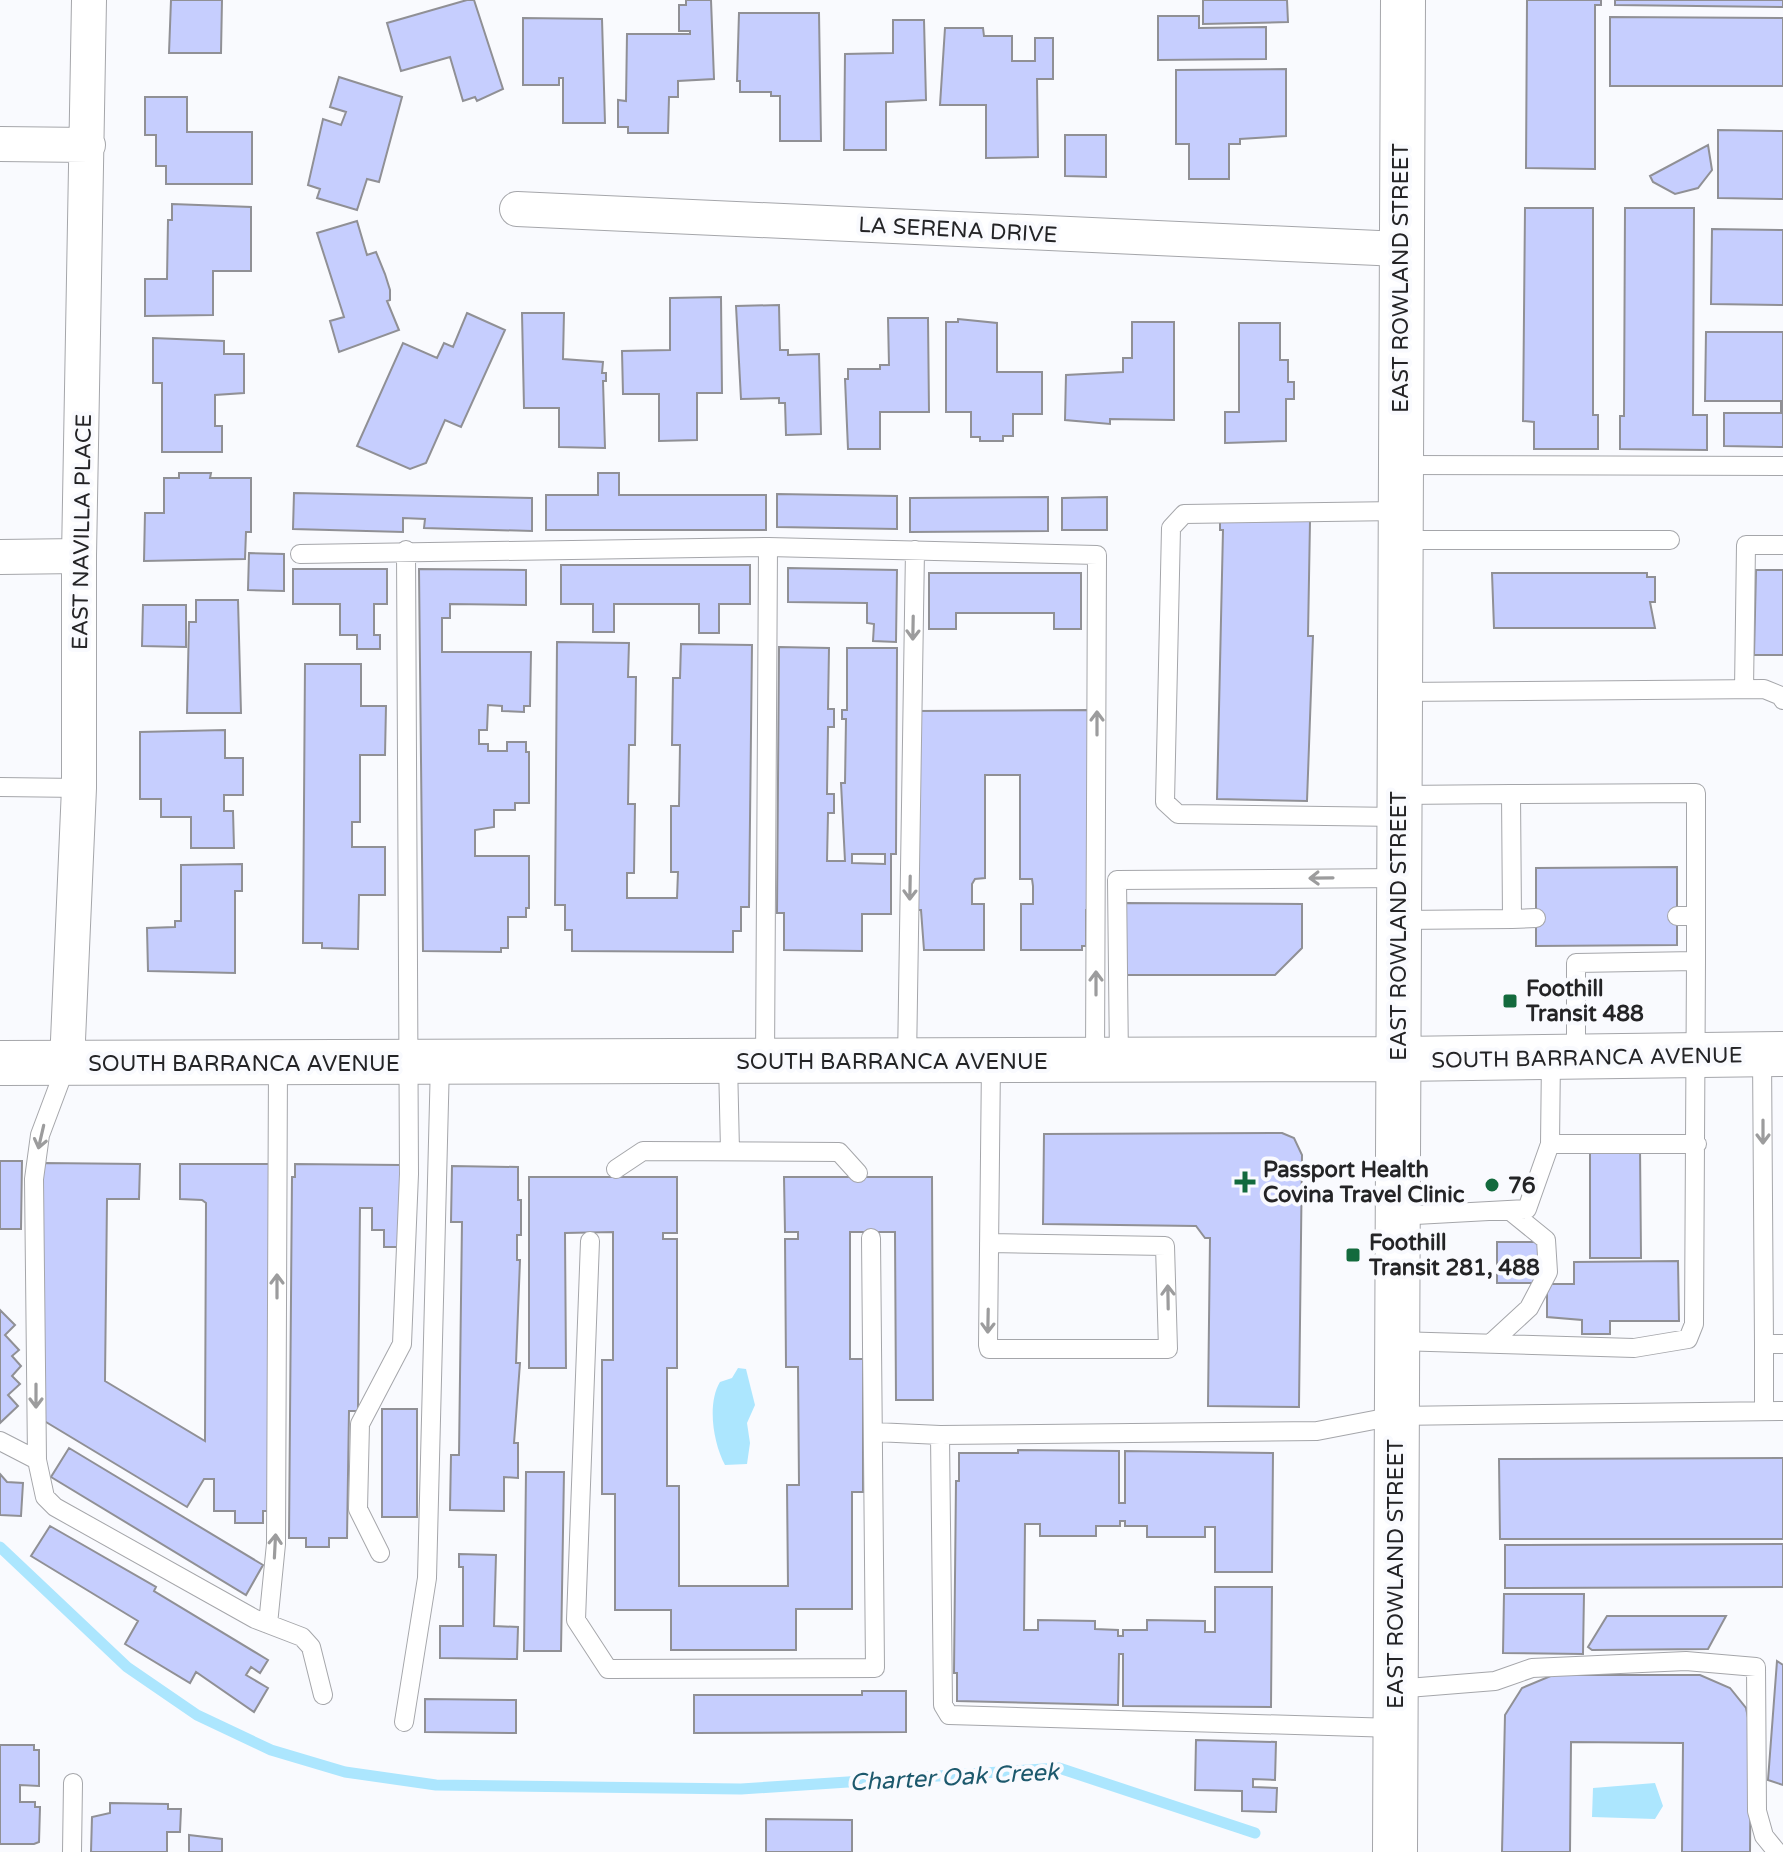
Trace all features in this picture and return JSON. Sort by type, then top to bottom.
[{"type":"main road","name":"EAST ROWLAND STREET","points":[[1395,1849],[1403,0]]},
{"type":"main road","name":"SOUTH BARRANCA AVENUE","points":[[0,1063],[1107,1061],[1773,1054]]},
{"type":"street","name":"EAST NAVILLA PLACE","points":[[67,1063],[79,788],[79,556],[89,0]]},
{"type":"street","points":[[0,144],[88,145]]},
{"type":"street","name":"LA SERENA DRIVE","points":[[517,209],[1400,249]]},
{"type":"street","points":[[0,557],[79,556]]},
{"type":"lane","points":[[1399,465],[1783,466]]},
{"type":"lane","points":[[1396,1341],[1634,1348],[1688,1339],[1694,1324],[1697,1144],[1696,961],[1686,916],[1696,793],[1511,794],[1399,806],[1178,814],[1165,802],[1171,528],[1184,514],[1670,540]]},
{"type":"lane","points":[[1744,689],[1746,545],[1783,545]]},
{"type":"lane","points":[[730,1151],[746,1062],[768,547]]},
{"type":"lane","points":[[300,554],[406,550],[768,547],[1097,555],[1107,1061]]},
{"type":"lane","points":[[404,1722],[427,1578],[424,1062],[406,550]]},
{"type":"lane","points":[[907,1061],[915,550]]},
{"type":"lane","points":[[1399,692],[1764,689],[1781,696],[1783,700]]},
{"type":"lane","points":[[0,787],[79,788]]},
{"type":"lane","points":[[1511,794],[1512,919]]},
{"type":"lane","points":[[1107,1061],[1117,880],[1399,899],[1512,919],[1536,918]]},
{"type":"lane","points":[[1397,1216],[1527,1209],[1550,1144],[1575,954],[1696,961]]},
{"type":"lane","points":[[1764,1411],[1773,1054]]},
{"type":"lane","points":[[989,1243],[1165,1246],[1168,1349],[989,1349],[989,1243],[991,1061]]},
{"type":"lane","points":[[380,1553],[358,1509],[360,1424],[402,1344],[424,1062]]},
{"type":"lane","points":[[67,1063],[40,1135],[34,1179],[37,1460],[45,1497],[55,1507],[268,1624],[302,1637],[311,1647],[323,1695]]},
{"type":"lane","points":[[268,1624],[276,1544],[278,1063]]},
{"type":"lane","points":[[1550,1144],[1697,1144]]},
{"type":"lane","points":[[616,1169],[643,1151],[839,1152],[858,1173]]},
{"type":"lane","points":[[1491,1343],[1529,1308],[1548,1272],[1546,1240],[1509,1210]]},
{"type":"lane","points":[[590,1241],[576,1620],[608,1669],[875,1668],[871,1238]]},
{"type":"lane","points":[[1764,1344],[1783,1344]]},
{"type":"lane","points":[[875,1432],[940,1435],[1317,1431],[1395,1416],[1783,1411]]},
{"type":"lane","points":[[940,1435],[943,1694],[949,1715],[1395,1709],[1532,1668],[1686,1661],[1756,1667],[1757,1811],[1764,1836],[1777,1852]]},
{"type":"lane","points":[[0,1441],[37,1460]]},
{"type":"lane","points":[[72,1852],[73,1783]]},
{"type":"water","points":[[738,1368],[746,1369],[755,1405],[747,1423],[750,1443],[747,1464],[725,1465],[715,1435],[714,1401],[720,1382],[732,1378]]},
{"type":"water","points":[[1655,1783],[1663,1806],[1655,1819],[1592,1817],[1593,1788]]},
{"type":"building","points":[[171,0],[222,0],[221,53],[169,53]]},
{"type":"building","points":[[474,0],[503,89],[477,101],[475,97],[463,101],[450,57],[401,71],[387,23]]},
{"type":"building","points":[[686,0],[711,0],[714,79],[678,81],[678,97],[669,97],[668,133],[628,133],[628,127],[618,127],[618,100],[626,101],[627,34],[690,34],[690,31],[679,31],[679,5],[686,5]]},
{"type":"building","points":[[1203,0],[1287,0],[1288,22],[1203,24]]},
{"type":"building","points":[[1527,0],[1601,0],[1601,5],[1595,5],[1595,169],[1526,168]]},
{"type":"building","points":[[1615,0],[1783,0],[1783,7],[1615,5]]},
{"type":"building","points":[[739,13],[819,13],[821,141],[780,141],[780,96],[771,96],[771,92],[740,92],[740,81],[737,81]]},
{"type":"building","points":[[1158,16],[1199,16],[1199,28],[1266,27],[1266,59],[1158,60]]},
{"type":"building","points":[[1610,17],[1783,18],[1783,86],[1610,86]]},
{"type":"building","points":[[523,18],[602,19],[605,123],[563,123],[563,78],[559,78],[559,85],[523,85]]},
{"type":"building","points":[[893,20],[924,20],[926,100],[886,102],[886,150],[844,150],[845,54],[893,53]]},
{"type":"building","points":[[945,28],[983,28],[984,36],[1012,36],[1012,61],[1035,61],[1035,38],[1053,38],[1053,79],[1037,79],[1038,157],[986,158],[986,105],[940,105]]},
{"type":"building","points":[[1286,69],[1286,136],[1240,139],[1240,144],[1229,144],[1229,179],[1189,179],[1189,144],[1176,144],[1176,70]]},
{"type":"building","points":[[339,77],[402,97],[379,182],[367,179],[357,210],[317,198],[320,189],[308,185],[323,119],[341,125],[346,112],[330,107]]},
{"type":"building","points":[[145,97],[187,97],[187,132],[252,132],[252,184],[166,184],[166,166],[156,166],[156,135],[145,135]]},
{"type":"building","points":[[1718,130],[1783,131],[1783,199],[1718,198]]},
{"type":"building","points":[[1065,135],[1106,135],[1106,177],[1065,176]]},
{"type":"building","points":[[1708,145],[1712,170],[1698,188],[1675,194],[1653,182],[1650,176]]},
{"type":"building","points":[[172,204],[251,207],[251,271],[213,271],[213,315],[145,316],[145,279],[167,279],[168,220],[172,220]]},
{"type":"building","points":[[1525,208],[1593,208],[1593,415],[1598,415],[1598,449],[1534,449],[1534,422],[1523,421]]},
{"type":"building","points":[[1625,208],[1694,208],[1693,415],[1707,415],[1707,450],[1620,449],[1620,416],[1624,416]]},
{"type":"building","points":[[357,221],[367,255],[376,252],[385,274],[390,290],[390,300],[387,301],[399,330],[339,352],[330,321],[344,317],[317,233]]},
{"type":"building","points":[[1712,229],[1783,230],[1783,305],[1711,304]]},
{"type":"building","points":[[721,297],[722,393],[697,393],[697,440],[659,441],[659,394],[623,394],[622,351],[670,350],[670,298]]},
{"type":"building","points":[[779,305],[780,350],[788,350],[788,355],[819,354],[821,434],[786,435],[785,403],[779,403],[779,398],[741,399],[736,306]]},
{"type":"building","points":[[467,313],[505,330],[461,427],[445,420],[426,463],[410,469],[357,446],[403,343],[437,358],[444,343],[453,347]]},
{"type":"building","points":[[522,313],[564,313],[563,359],[603,362],[602,373],[606,373],[606,381],[603,381],[605,448],[559,447],[559,408],[524,408]]},
{"type":"building","points":[[888,318],[928,318],[929,412],[880,412],[880,449],[848,449],[845,379],[848,379],[848,369],[880,369],[880,365],[889,365]]},
{"type":"building","points":[[958,319],[997,323],[997,372],[1042,372],[1042,414],[1013,414],[1013,436],[1003,436],[1003,441],[980,441],[980,437],[971,437],[971,412],[946,412],[946,322],[958,322]]},
{"type":"building","points":[[1132,322],[1174,322],[1174,420],[1110,419],[1110,424],[1065,420],[1066,375],[1123,372],[1123,358],[1132,358]]},
{"type":"building","points":[[1239,323],[1280,323],[1280,360],[1288,360],[1288,382],[1294,382],[1294,399],[1286,399],[1286,441],[1225,443],[1225,412],[1239,412]]},
{"type":"building","points":[[1706,332],[1783,332],[1783,447],[1724,446],[1724,413],[1781,413],[1781,401],[1705,401]]},
{"type":"building","points":[[153,338],[224,341],[224,354],[244,354],[244,393],[215,395],[215,426],[222,426],[222,452],[162,452],[162,383],[153,383]]},
{"type":"building","points":[[179,473],[211,473],[210,478],[251,478],[251,532],[246,532],[245,559],[144,561],[145,513],[164,513],[164,478],[179,478]]},
{"type":"building","points":[[598,473],[619,473],[619,495],[766,495],[766,530],[546,530],[546,495],[598,495]]},
{"type":"building","points":[[294,493],[532,498],[532,531],[424,528],[425,519],[403,518],[403,532],[293,529]]},
{"type":"building","points":[[777,494],[897,496],[897,529],[777,527]]},
{"type":"building","points":[[1048,497],[1048,531],[910,532],[910,498]]},
{"type":"building","points":[[1107,497],[1107,530],[1062,530],[1062,498]]},
{"type":"building","points":[[1220,520],[1310,521],[1308,636],[1313,636],[1307,801],[1217,799],[1223,530],[1220,530]]},
{"type":"building","points":[[249,553],[284,554],[284,591],[248,590]]},
{"type":"building","points":[[561,565],[750,565],[750,604],[719,604],[719,633],[699,633],[699,604],[614,604],[614,632],[593,632],[593,604],[561,604]]},
{"type":"building","points":[[788,568],[897,570],[896,642],[873,641],[874,624],[867,623],[867,603],[788,602]]},
{"type":"building","points":[[293,569],[387,569],[387,604],[374,604],[374,635],[380,635],[380,649],[357,649],[357,635],[340,635],[340,604],[293,604]]},
{"type":"building","points":[[419,569],[526,570],[526,605],[450,604],[450,618],[442,618],[442,652],[531,652],[530,706],[524,706],[524,712],[502,711],[502,706],[488,705],[487,730],[479,730],[479,744],[488,744],[488,751],[507,751],[507,742],[526,742],[526,752],[529,752],[529,803],[515,803],[515,810],[494,810],[494,827],[475,830],[475,856],[529,856],[529,908],[526,908],[526,917],[508,917],[508,948],[501,948],[501,952],[423,951]]},
{"type":"building","points":[[1756,570],[1783,570],[1783,655],[1754,655]]},
{"type":"building","points":[[929,573],[1081,573],[1081,629],[1054,629],[1054,613],[956,613],[956,629],[929,629]]},
{"type":"building","points":[[1492,573],[1647,573],[1647,577],[1655,577],[1655,602],[1650,602],[1655,628],[1494,628]]},
{"type":"building","points":[[196,600],[238,600],[241,713],[187,713],[189,622],[196,622]]},
{"type":"building","points":[[143,605],[186,605],[186,647],[142,646]]},
{"type":"building","points":[[557,642],[629,643],[628,677],[636,677],[635,745],[629,745],[628,804],[635,804],[634,873],[627,873],[627,898],[677,898],[678,872],[671,872],[671,806],[679,806],[680,745],[672,745],[673,678],[680,678],[681,644],[752,645],[749,907],[741,907],[741,931],[733,931],[733,952],[572,951],[572,930],[565,930],[565,905],[555,905]]},
{"type":"building","points":[[779,647],[829,648],[828,709],[834,709],[834,727],[828,727],[827,794],[834,794],[834,813],[828,813],[827,861],[845,861],[841,783],[845,783],[846,719],[842,719],[842,710],[847,710],[847,648],[897,648],[896,854],[891,854],[891,914],[862,914],[862,951],[784,950],[784,913],[777,913]],"holes":[[[852,854],[885,854],[885,864],[852,863]]]},
{"type":"building","points":[[305,664],[361,664],[361,706],[386,706],[385,755],[360,755],[360,822],[352,822],[352,847],[385,847],[385,895],[359,895],[358,949],[322,948],[322,943],[303,943]]},
{"type":"building","points":[[1090,710],[1090,910],[1086,910],[1086,946],[1082,946],[1082,950],[1021,950],[1021,904],[1033,904],[1033,886],[1032,879],[1020,879],[1020,775],[985,775],[985,878],[975,879],[972,884],[972,904],[984,904],[984,950],[924,950],[921,910],[915,910],[915,711]]},
{"type":"building","points":[[225,730],[225,758],[243,758],[243,795],[224,795],[224,811],[233,811],[234,848],[191,848],[191,817],[161,817],[161,799],[140,799],[140,732]]},
{"type":"building","points":[[242,864],[242,891],[235,891],[235,973],[148,971],[147,928],[175,927],[175,921],[181,921],[181,865]]},
{"type":"building","points":[[1677,867],[1677,945],[1536,946],[1536,868]]},
{"type":"building","points":[[1124,903],[1302,904],[1302,948],[1275,975],[1124,975]]},
{"type":"building","points":[[1282,1133],[1294,1138],[1302,1155],[1299,1407],[1208,1406],[1210,1238],[1205,1238],[1196,1226],[1043,1224],[1044,1134]]},
{"type":"building","points":[[1590,1147],[1640,1147],[1641,1258],[1590,1258]]},
{"type":"building","points":[[0,1161],[22,1161],[21,1229],[0,1229]]},
{"type":"building","points":[[43,1163],[140,1164],[139,1199],[107,1199],[105,1381],[205,1441],[206,1203],[180,1199],[180,1164],[270,1164],[268,1511],[263,1511],[263,1523],[235,1523],[235,1511],[214,1511],[214,1479],[204,1479],[187,1507],[41,1419]]},
{"type":"building","points":[[295,1164],[401,1165],[400,1247],[384,1247],[384,1230],[372,1230],[372,1208],[360,1208],[358,1411],[349,1411],[347,1538],[329,1538],[329,1547],[306,1547],[306,1538],[289,1538],[292,1177],[295,1177]]},
{"type":"building","points":[[452,1166],[518,1167],[521,1235],[517,1235],[517,1260],[520,1260],[516,1363],[520,1363],[514,1443],[518,1443],[518,1478],[504,1477],[504,1511],[450,1510],[451,1455],[459,1455],[462,1222],[451,1222]]},
{"type":"building","points":[[529,1177],[677,1177],[677,1233],[663,1233],[663,1239],[677,1239],[677,1368],[667,1368],[667,1486],[679,1486],[679,1586],[788,1586],[787,1485],[799,1485],[798,1367],[786,1367],[785,1239],[798,1239],[798,1232],[785,1232],[784,1177],[932,1177],[933,1400],[896,1400],[895,1232],[850,1232],[850,1359],[863,1359],[863,1492],[852,1492],[852,1609],[796,1609],[796,1650],[671,1650],[671,1610],[615,1610],[615,1494],[602,1494],[602,1360],[613,1360],[613,1232],[565,1233],[566,1368],[529,1368]]},
{"type":"building","points":[[1497,1242],[1538,1242],[1538,1283],[1497,1283]]},
{"type":"building","points":[[1678,1261],[1679,1321],[1610,1321],[1610,1334],[1582,1334],[1582,1320],[1547,1317],[1547,1284],[1574,1284],[1574,1262]]},
{"type":"building","points":[[0,1310],[15,1325],[5,1335],[19,1350],[12,1356],[21,1366],[12,1376],[20,1384],[8,1395],[18,1406],[0,1423]]},
{"type":"building","points":[[382,1409],[417,1409],[417,1517],[382,1517]]},
{"type":"building","points":[[69,1448],[263,1565],[246,1595],[51,1477]]},
{"type":"building","points":[[1018,1450],[1119,1451],[1119,1503],[1125,1503],[1125,1451],[1273,1453],[1272,1572],[1215,1572],[1215,1527],[1205,1527],[1205,1537],[1147,1537],[1147,1526],[1125,1526],[1125,1521],[1120,1521],[1120,1526],[1096,1526],[1096,1536],[1040,1536],[1040,1524],[1025,1524],[1024,1630],[1038,1630],[1038,1620],[1095,1621],[1095,1629],[1118,1630],[1118,1636],[1123,1636],[1123,1630],[1147,1630],[1147,1620],[1205,1621],[1205,1632],[1215,1632],[1215,1587],[1272,1587],[1271,1707],[1123,1706],[1123,1654],[1119,1654],[1118,1705],[957,1701],[957,1673],[954,1673],[959,1453],[1018,1453]]},
{"type":"building","points":[[1783,1458],[1783,1539],[1500,1539],[1499,1459]]},
{"type":"building","points":[[526,1472],[564,1472],[561,1651],[524,1651]]},
{"type":"building","points":[[0,1474],[7,1482],[23,1483],[21,1516],[0,1515]]},
{"type":"building","points":[[50,1526],[156,1587],[154,1591],[268,1660],[260,1673],[251,1667],[246,1675],[268,1688],[254,1712],[196,1672],[190,1683],[125,1644],[138,1621],[31,1556]]},
{"type":"building","points":[[1783,1544],[1783,1587],[1505,1588],[1505,1545]]},
{"type":"building","points":[[459,1554],[496,1555],[494,1626],[518,1627],[517,1659],[440,1658],[440,1626],[463,1626],[463,1567],[459,1567]]},
{"type":"building","points":[[1504,1594],[1584,1594],[1583,1654],[1503,1653]]},
{"type":"building","points":[[1607,1616],[1726,1616],[1708,1649],[1592,1650],[1588,1647]]},
{"type":"building","points":[[1777,1661],[1783,1665],[1783,1785],[1768,1780]]},
{"type":"building","points":[[1553,1675],[1700,1675],[1730,1688],[1746,1708],[1751,1732],[1750,1852],[1682,1852],[1683,1743],[1571,1742],[1570,1852],[1502,1852],[1505,1715],[1522,1688]]},
{"type":"building","points":[[862,1691],[906,1691],[906,1732],[694,1733],[694,1695],[862,1695]]},
{"type":"building","points":[[425,1699],[516,1700],[516,1733],[425,1732]]},
{"type":"building","points":[[1196,1740],[1276,1742],[1275,1780],[1253,1779],[1253,1787],[1277,1788],[1276,1812],[1242,1811],[1242,1791],[1195,1790]]},
{"type":"building","points":[[0,1745],[34,1745],[34,1750],[39,1750],[39,1786],[20,1785],[20,1802],[35,1802],[35,1807],[40,1807],[39,1842],[34,1844],[0,1844]]},
{"type":"building","points":[[110,1803],[168,1804],[168,1809],[181,1809],[180,1832],[167,1832],[167,1852],[91,1852],[92,1817],[110,1813]]},
{"type":"building","points":[[766,1819],[852,1820],[852,1852],[766,1852]]},
{"type":"building","points":[[189,1835],[222,1839],[222,1852],[189,1852]]},
{"type":"waterway","name":"Charter Oak Creek","points":[[0,1547],[127,1667],[197,1715],[271,1750],[345,1772],[436,1785],[741,1789],[1059,1768],[1255,1833]]},
{"type":"place","name":"Foothill Transit 488","points":[[1510,1001]]},
{"type":"place","name":"Passport Health Covina Travel Clinic","points":[[1245,1182]]},
{"type":"place","name":"76","points":[[1492,1185]]},
{"type":"place","name":"Foothill Transit 281, 488","points":[[1353,1255]]}]
